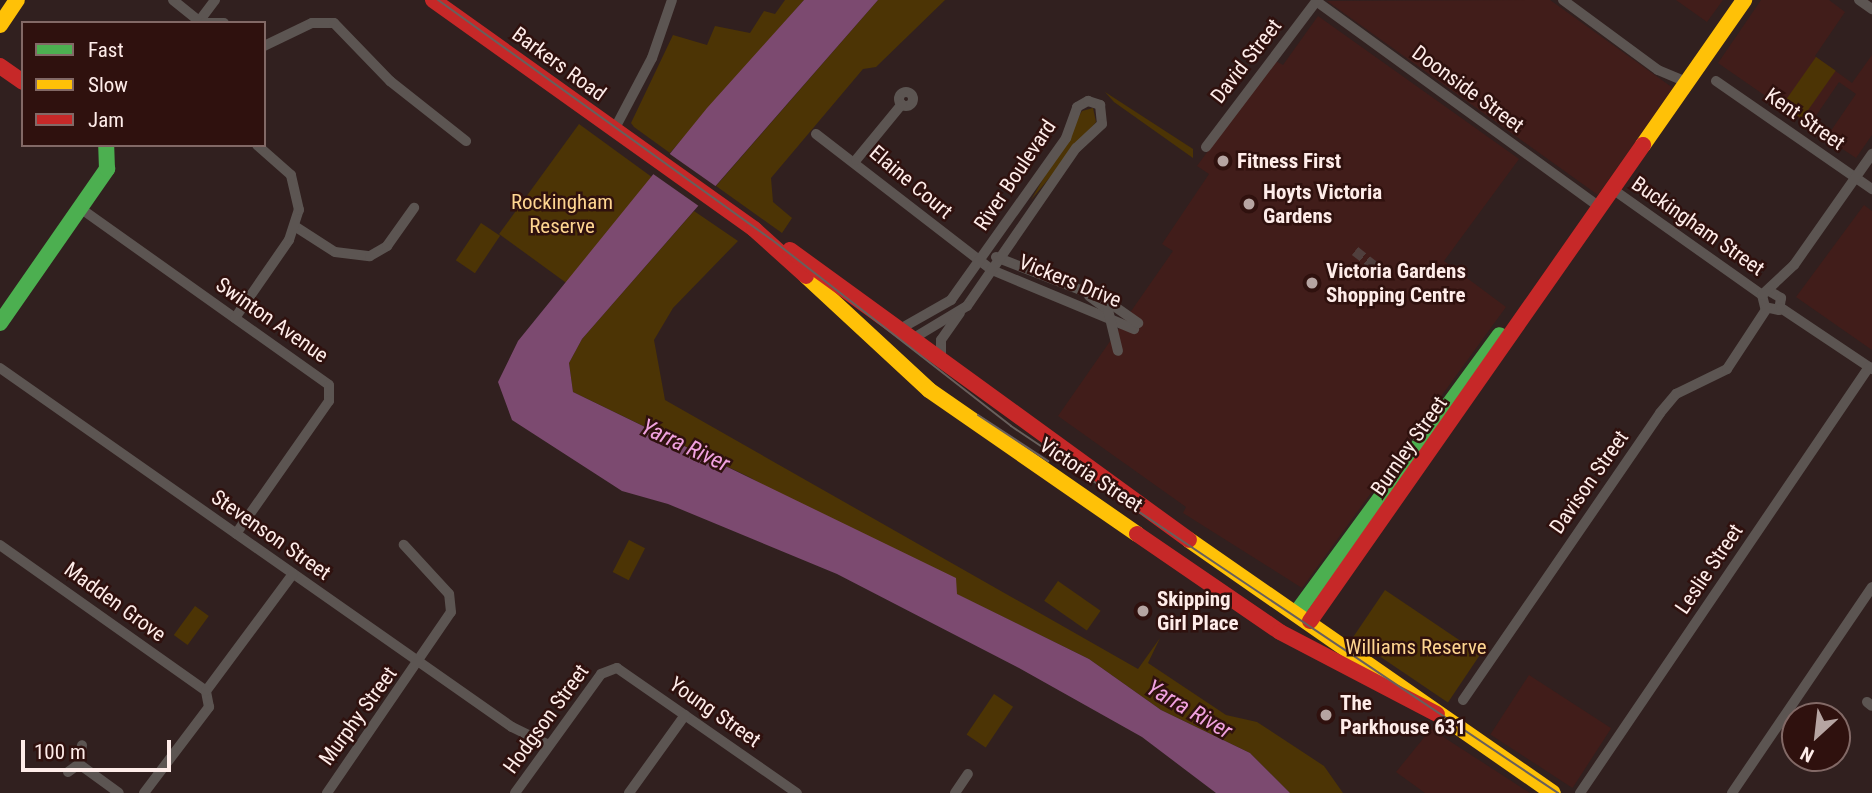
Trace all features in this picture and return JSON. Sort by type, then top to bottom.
[{"type":"main road","points":[[0,25],[17,0]]},
{"type":"main road","name":"Barkers Road","points":[[433,0],[620,134]]},
{"type":"main road","name":"Burnley Street","points":[[1303,617],[1385,487],[1465,388],[1538,291],[1744,0]]},
{"type":"main road","points":[[0,66],[21,81]]},
{"type":"main road","name":"Victoria Street","points":[[620,134],[906,334],[1437,714],[1553,793]]},
{"type":"main road","points":[[0,323],[107,169],[106,147]]},
{"type":"main road","name":"Victoria Street","points":[[754,229],[878,348],[1010,448],[1287,637],[1437,714]]},
{"type":"main road","points":[[878,348],[906,334]]},
{"type":"main road","name":"Burnley Street","points":[[1303,617],[1398,498],[1465,388]]},
{"type":"main road","points":[[1385,487],[1398,498]]},
{"type":"main road","points":[[1287,637],[1303,617]]},
{"type":"street","points":[[173,0],[201,21]]},
{"type":"street","points":[[203,21],[215,0]]},
{"type":"street","points":[[620,134],[652,58],[672,0]]},
{"type":"street","points":[[1563,0],[1658,70],[1686,82]]},
{"type":"street","points":[[1859,0],[1872,9]]},
{"type":"street","name":"David Street","points":[[1206,147],[1317,1]]},
{"type":"street","name":"Doonside Street","points":[[1317,1],[1598,206]]},
{"type":"street","points":[[266,45],[312,23],[334,23],[390,81],[466,141]]},
{"type":"street","name":"Kent Street","points":[[1716,81],[1872,189]]},
{"type":"street","points":[[856,160],[902,104]]},
{"type":"street","name":"River Boulevard","points":[[906,334],[951,300],[1068,135],[1077,107],[1098,104],[1104,121],[1079,144],[942,338],[941,361]]},
{"type":"street","name":"Elaine Court","points":[[816,134],[856,160],[908,209],[992,270]]},
{"type":"street","points":[[235,318],[296,227],[296,183],[259,147]]},
{"type":"street","points":[[1816,239],[1765,293],[1767,309],[1781,303],[1816,239],[1872,154]]},
{"type":"street","points":[[1858,179],[1872,165]]},
{"type":"street","name":"Buckingham Street","points":[[1611,188],[1781,303]]},
{"type":"street","points":[[1020,205],[1031,213]]},
{"type":"street","name":"Swinton Avenue","points":[[80,208],[325,382],[331,393],[236,534]]},
{"type":"street","points":[[296,227],[335,252],[370,256],[387,246],[414,208]]},
{"type":"street","points":[[1003,230],[1014,237]]},
{"type":"street","points":[[980,261],[1001,256]]},
{"type":"street","name":"Vickers Drive","points":[[992,270],[1136,326],[1087,292],[1001,256]]},
{"type":"street","points":[[1063,299],[1068,285]]},
{"type":"street","points":[[1087,292],[1109,317],[1118,351]]},
{"type":"street","points":[[1781,303],[1870,368]]},
{"type":"street","name":"River Boulevard","points":[[906,334],[967,306]]},
{"type":"street","name":"Davison Street","points":[[1463,700],[1660,413],[1676,394],[1727,369],[1767,309]]},
{"type":"street","name":"Stevenson Street","points":[[0,362],[5,370],[546,750]]},
{"type":"street","name":"Leslie Street","points":[[1580,793],[1870,368]]},
{"type":"street","name":"Murphy Street","points":[[327,793],[419,662],[452,602],[404,544]]},
{"type":"street","name":"Madden Grove","points":[[0,545],[205,691]]},
{"type":"street","points":[[144,793],[209,707],[205,691],[293,574]]},
{"type":"street","points":[[1732,793],[1872,587]]},
{"type":"street","name":"Young Street","points":[[608,669],[622,671],[797,793]]},
{"type":"street","name":"Hodgson Street","points":[[515,793],[608,669]]},
{"type":"street","points":[[629,793],[685,715]]},
{"type":"street","points":[[68,772],[79,764],[82,745]]},
{"type":"street","points":[[79,764],[118,793]]},
{"type":"street","points":[[954,793],[968,774]]},
{"type":"shaded area","points":[[804,0],[878,0],[582,339],[569,363],[573,392],[956,578],[957,594],[1089,659],[1161,710],[1250,753],[1290,793],[1216,793],[1142,737],[1019,668],[837,574],[668,504],[622,491],[512,420],[498,382],[518,341],[707,108]]},
{"type":"shaded area","points":[[1550,0],[1673,88],[1598,195],[1327,1]]},
{"type":"shaded area","points":[[1676,0],[1723,0],[1707,22]]},
{"type":"shaded area","points":[[1761,0],[1829,0],[1845,12],[1815,56],[1852,83],[1872,55],[1872,135],[1856,158],[1826,138],[1856,94],[1839,82],[1809,126],[1718,63]]},
{"type":"shaded area","name":"Victoria Gardens Shopping Centre","points":[[1318,16],[1519,159],[1444,261],[1506,307],[1302,588],[1183,513],[1186,507],[1058,416],[1173,251],[1162,244],[1209,174],[1197,166],[1274,60],[1283,65]]},
{"type":"shaded area","points":[[1864,205],[1872,211],[1872,350],[1796,297]]},
{"type":"shaded area","points":[[1529,675],[1611,728],[1573,788],[1490,735]]},
{"type":"shaded area","points":[[1431,729],[1530,793],[1425,793],[1396,772]]},
{"type":"green space","points":[[785,0],[804,0],[670,153],[634,127],[631,123],[673,35],[707,45],[715,26],[750,33],[764,11],[775,14]]},
{"type":"green space","points":[[878,0],[945,0],[876,67],[863,69],[771,178],[773,202],[792,218],[782,233],[716,186]]},
{"type":"green space","points":[[1816,57],[1836,71],[1802,119],[1782,105]]},
{"type":"green space","points":[[1105,92],[1193,149],[1193,158],[1114,102]]},
{"type":"green space","points":[[1093,108],[1096,122],[1031,200],[1082,111]]},
{"type":"green space","name":"Rockingham Reserve","points":[[579,124],[652,177],[572,287],[499,234]]},
{"type":"green space","points":[[694,211],[738,241],[673,308],[654,340],[665,400],[1138,669],[1160,638],[1148,663],[1226,715],[1257,722],[1324,766],[1343,793],[1290,793],[1250,753],[1161,710],[1089,659],[956,594],[749,477],[573,392],[569,363],[582,339]]},
{"type":"green space","points":[[481,223],[500,236],[475,273],[456,260]]},
{"type":"green space","points":[[629,540],[645,548],[629,580],[613,572]]},
{"type":"green space","points":[[1058,581],[1101,611],[1087,630],[1044,601]]},
{"type":"green space","name":"Williams Reserve","points":[[1385,590],[1480,654],[1448,702],[1353,638]]},
{"type":"green space","points":[[195,606],[209,616],[188,645],[174,635]]},
{"type":"green space","points":[[994,694],[1013,707],[986,747],[967,735]]},
{"type":"pier","points":[[667,152],[719,188],[704,209],[652,173]]},
{"type":"tunnel","points":[[1355,251],[1378,269]]},
{"type":"tram line","points":[[438,0],[771,239],[1011,426],[1558,793]]},
{"type":"tram line","points":[[978,415],[1048,461]]},
{"type":"traffic: fast","points":[[0,323],[107,169],[106,147]]},
{"type":"traffic: fast","points":[[1297,612],[1500,335]]},
{"type":"traffic: slow","points":[[0,25],[17,0]]},
{"type":"traffic: slow","points":[[1643,145],[1744,0]]},
{"type":"traffic: slow","points":[[806,276],[929,390],[1137,534]]},
{"type":"traffic: slow","points":[[1189,540],[1553,793]]},
{"type":"traffic: jam","points":[[433,0],[754,229],[806,276]]},
{"type":"traffic: jam","points":[[0,66],[21,81]]},
{"type":"traffic: jam","points":[[1310,621],[1643,145]]},
{"type":"traffic: jam","points":[[790,250],[1189,540]]},
{"type":"traffic: jam","points":[[1137,534],[1280,632],[1437,714]]},
{"type":"place","name":"Fitness First","points":[[1223,161]]},
{"type":"place","name":"Hoyts Victoria Gardens","points":[[1249,204]]},
{"type":"place","name":"Victoria Gardens Shopping Centre","points":[[1312,283]]},
{"type":"place","name":"Skipping Girl Place","points":[[1143,611]]},
{"type":"place","name":"The Parkhouse 631","points":[[1326,715]]},
{"type":"water label","name":"Yarra River","points":[[685,446]]},
{"type":"water label","name":"Yarra River","points":[[1189,710]]}]
